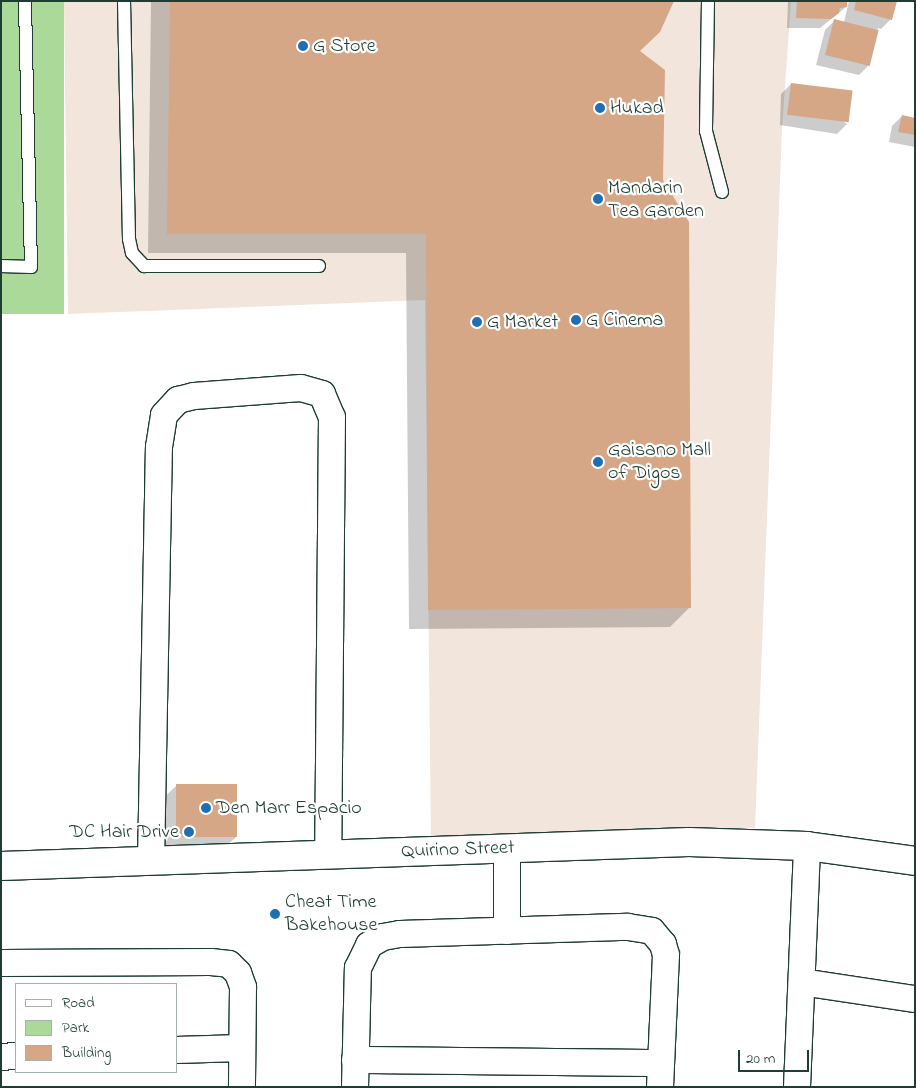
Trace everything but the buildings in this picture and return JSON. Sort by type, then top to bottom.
[{"type":"street","points":[[151,861],[159,447],[164,415],[178,400],[194,396],[301,388],[322,394],[332,417],[328,855]]},
{"type":"street","name":"Quirino Street","points":[[1,866],[689,842],[807,846],[915,861]]},
{"type":"street","points":[[798,1087],[807,846]]},
{"type":"street","points":[[507,848],[507,931]]},
{"type":"street","points":[[355,1060],[661,1075],[666,955],[662,944],[652,931],[628,927],[400,934],[383,937],[369,945],[358,968],[355,1060],[355,1087]]},
{"type":"street","points":[[1,963],[210,962],[229,964],[238,973],[243,987],[242,1087]]},
{"type":"street","points":[[802,982],[915,999]]},
{"type":"street","points":[[178,1050],[242,1048]]},
{"type":"street","points":[[1,1057],[15,1056]]},
{"type":"lane","points":[[1,266],[31,267],[24,1]]},
{"type":"lane","points":[[124,1],[129,239],[132,253],[144,266],[319,266]]},
{"type":"lane","points":[[708,1],[706,130],[722,192]]},
{"type":"shaded area","name":"Gaisano Mall of Digos","points":[[64,1],[791,1],[782,129],[755,828],[594,831],[431,841],[425,300],[68,314]]},
{"type":"green space","points":[[1,1],[64,1],[64,314],[1,314]]},
{"type":"place","name":"G Store","points":[[303,46]]},
{"type":"place","name":"Hukad","points":[[600,108]]},
{"type":"place","name":"Mandarin Tea Garden","points":[[598,199]]},
{"type":"place","name":"G Cinema","points":[[576,320]]},
{"type":"place","name":"G Market","points":[[477,322]]},
{"type":"place","name":"Gaisano Mall of Digos","points":[[598,462]]},
{"type":"place","name":"Den Marr Espacio","points":[[206,808]]},
{"type":"place","name":"DC Hair Drive","points":[[189,832]]},
{"type":"place","name":"Cheat Time Bakehouse","points":[[275,914]]}]
